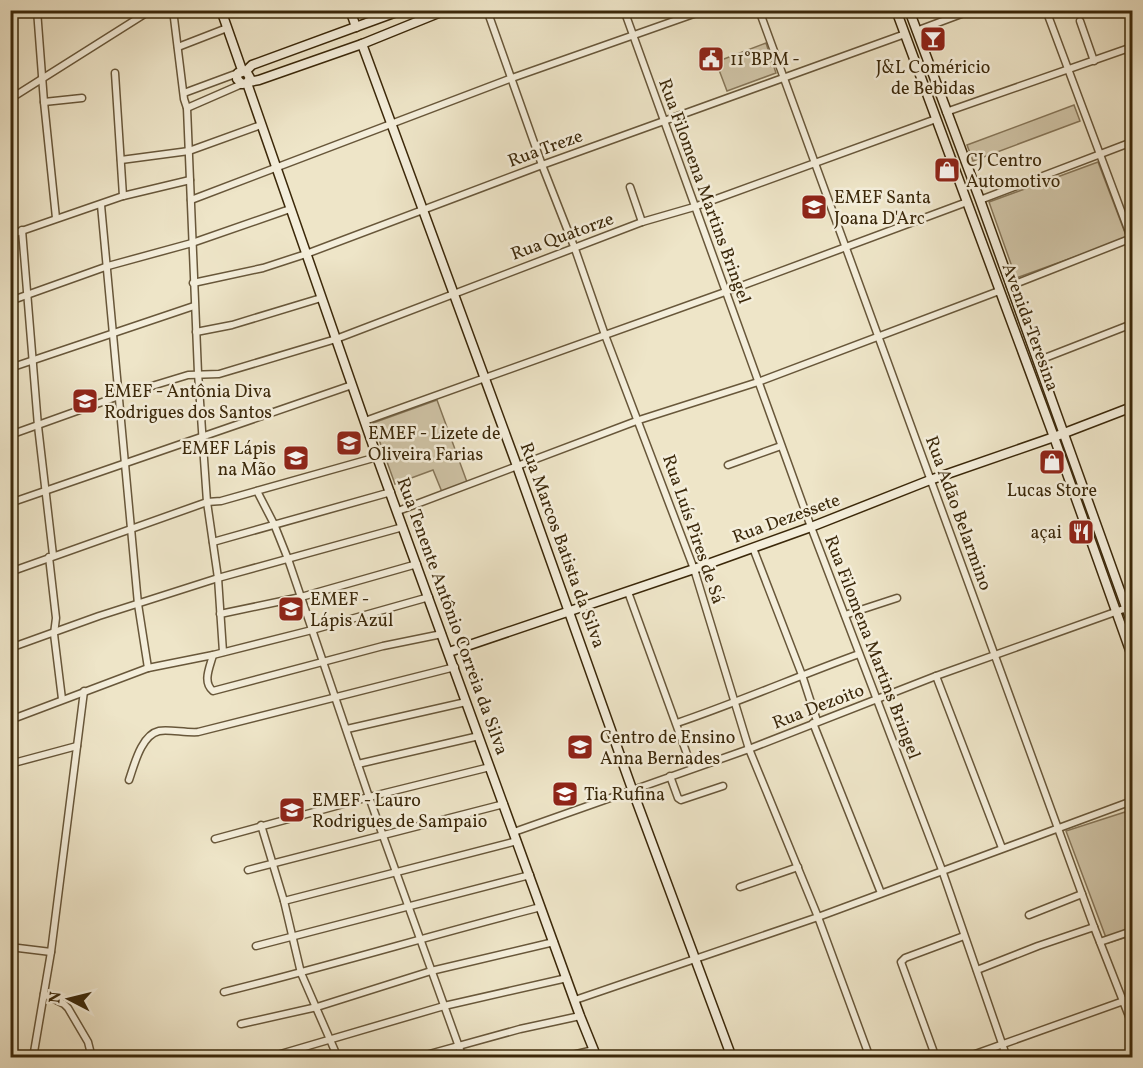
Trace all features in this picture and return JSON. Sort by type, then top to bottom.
[{"type":"main road","name":"Rua Tenente Antônio Correia da Silva","points":[[220,10],[242,71],[250,76],[246,83],[321,298],[595,1054]]},
{"type":"main road","points":[[350,10],[356,27],[367,33],[362,44]]},
{"type":"main road","points":[[242,71],[252,65],[402,10]]},
{"type":"main road","points":[[246,83],[362,44],[447,10]]},
{"type":"main road","name":"Avenida Teresina","points":[[896,10],[1132,656]]},
{"type":"main road","name":"Avenida Teresina","points":[[909,10],[1073,461],[1130,607],[1132,624]]},
{"type":"main road","points":[[356,27],[351,33],[351,38],[355,43],[362,44]]},
{"type":"main road","name":"Rua Marcos Batista da Silva","points":[[362,44],[732,1058]]},
{"type":"main road","points":[[954,166],[966,162]]},
{"type":"main road","name":"Rua Dezessete","points":[[449,652],[694,570],[930,480],[1054,438],[1132,407]]},
{"type":"main road","points":[[1064,465],[1073,461]]},
{"type":"main road","points":[[1072,489],[1082,485]]},
{"type":"street","points":[[37,10],[56,218]]},
{"type":"street","points":[[10,99],[151,10]]},
{"type":"street","points":[[173,10],[187,108],[198,373],[207,502],[218,578],[224,652]]},
{"type":"street","name":"Rua Luís Pires de Sá","points":[[488,10],[542,165],[694,570],[749,749],[818,917],[870,1058]]},
{"type":"street","name":"Rua Filomena Martins Bringel","points":[[624,10],[781,446],[942,870],[1007,1058]]},
{"type":"street","points":[[191,200],[512,78],[705,10]]},
{"type":"street","name":"Rua Adão Belarmino","points":[[759,10],[1094,927],[1132,1024]]},
{"type":"street","points":[[916,31],[972,10]]},
{"type":"street","points":[[1010,286],[1132,239],[1046,10]]},
{"type":"street","points":[[1080,21],[1094,61]]},
{"type":"street","points":[[178,47],[226,28]]},
{"type":"street","name":"Rua Treze","points":[[193,283],[263,268],[306,254],[542,165],[905,34]]},
{"type":"street","points":[[946,112],[1132,47]]},
{"type":"street","points":[[184,93],[242,71]]},
{"type":"street","points":[[115,73],[123,196]]},
{"type":"street","points":[[187,108],[246,83]]},
{"type":"street","points":[[44,102],[82,98]]},
{"type":"street","name":"Rua Quatorze","points":[[10,435],[118,396],[198,373],[219,374],[336,339],[642,222],[694,207],[936,119]]},
{"type":"street","points":[[121,160],[189,151],[261,125]]},
{"type":"street","points":[[980,200],[1132,142]]},
{"type":"street","points":[[10,235],[123,196],[190,180]]},
{"type":"street","points":[[630,187],[642,222]]},
{"type":"street","points":[[365,421],[725,292],[967,202]]},
{"type":"street","points":[[101,205],[130,529],[148,668]]},
{"type":"street","points":[[10,301],[108,266],[192,243],[290,209]]},
{"type":"street","points":[[22,230],[56,618],[54,634],[62,699]]},
{"type":"street","points":[[398,511],[639,420],[758,382],[999,291]]},
{"type":"street","points":[[196,332],[232,325],[321,298]]},
{"type":"street","points":[[10,368],[194,306]]},
{"type":"street","points":[[1037,361],[1132,324]]},
{"type":"street","points":[[10,503],[352,385]]},
{"type":"street","points":[[728,465],[781,446]]},
{"type":"street","points":[[10,572],[207,502],[257,491],[377,456]]},
{"type":"street","points":[[257,491],[288,559],[382,834],[398,872],[463,1058]]},
{"type":"street","points":[[213,542],[391,492]]},
{"type":"street","points":[[10,648],[218,578],[403,527]]},
{"type":"street","points":[[753,548],[802,675],[815,722],[881,893]]},
{"type":"street","points":[[220,614],[301,597],[417,564]]},
{"type":"street","points":[[628,592],[692,768]]},
{"type":"street","points":[[10,720],[148,668],[213,655],[312,630],[429,597]]},
{"type":"street","points":[[845,615],[897,598]]},
{"type":"street","name":"Rua Dezoito","points":[[284,901],[398,872],[516,836],[632,789],[749,749],[936,676],[1130,607]]},
{"type":"street","points":[[213,655],[208,684],[213,691],[218,691],[383,646],[442,634]]},
{"type":"street","points":[[677,723],[735,704],[802,675],[860,654]]},
{"type":"street","points":[[129,780],[148,737],[159,731],[198,732],[455,667]]},
{"type":"street","points":[[936,676],[1002,848]]},
{"type":"street","points":[[33,1058],[51,952],[84,691]]},
{"type":"street","points":[[347,729],[466,702]]},
{"type":"street","points":[[358,764],[479,736]]},
{"type":"street","points":[[10,764],[77,746]]},
{"type":"street","points":[[215,839],[369,796],[490,767]]},
{"type":"street","points":[[670,776],[678,798],[681,800],[723,786]]},
{"type":"street","points":[[575,1000],[818,917],[1132,801]]},
{"type":"street","points":[[248,870],[504,804]]},
{"type":"street","points":[[261,825],[284,901],[301,973],[338,1058]]},
{"type":"street","points":[[740,887],[798,867]]},
{"type":"street","points":[[256,946],[530,875]]},
{"type":"street","points":[[1029,915],[1082,894]]},
{"type":"street","points":[[224,992],[541,907]]},
{"type":"street","points":[[977,970],[1094,927]]},
{"type":"street","points":[[1100,942],[1132,931]]},
{"type":"street","points":[[936,1058],[901,960],[964,936]]},
{"type":"street","points":[[241,1024],[316,1007],[431,970],[554,942]]},
{"type":"street","points":[[10,947],[51,952]]},
{"type":"street","points":[[267,1058],[444,1006],[567,978]]},
{"type":"street","points":[[44,994],[68,1008],[88,1042],[92,1058]]},
{"type":"street","points":[[964,1058],[1132,998]]},
{"type":"street","points":[[415,1058],[520,1029],[580,1016]]},
{"type":"street","points":[[559,1058],[595,1054]]},
{"type":"shaded area","points":[[766,43],[776,73],[727,91],[716,62]]},
{"type":"shaded area","points":[[1074,105],[1080,121],[973,161],[967,145]]},
{"type":"shaded area","points":[[1098,162],[1127,238],[1016,278],[989,202]]},
{"type":"shaded area","points":[[437,400],[467,482],[442,492],[433,470],[395,484],[373,423]]},
{"type":"shaded area","points":[[1125,812],[1132,831],[1132,942],[1130,936],[1108,943],[1066,831]]},
{"type":"place","name":"J&L Coméricio de Bebidas","points":[[933,39]]},
{"type":"place","name":"11°BPM -","points":[[711,59]]},
{"type":"place","name":"CJ Centro Automotivo","points":[[947,170]]},
{"type":"place","name":"EMEF Santa Joana D'Arc","points":[[814,207]]},
{"type":"place","name":"EMEF - Antônia Diva Rodrigues dos Santos","points":[[85,401]]},
{"type":"place","name":"EMEF - Lizete de Oliveira Farias","points":[[349,443]]},
{"type":"place","name":"EMEF Lápis na Mão","points":[[296,458]]},
{"type":"place","name":"Lucas Store","points":[[1052,462]]},
{"type":"place","name":"açai","points":[[1081,532]]},
{"type":"place","name":"EMEF - Lápis Azul","points":[[291,609]]},
{"type":"place","name":"Centro de Ensino Anna Bernades","points":[[580,747]]},
{"type":"place","name":"Tia Rufina","points":[[565,794]]},
{"type":"place","name":"EMEF - Lauro Rodrigues de Sampaio","points":[[292,810]]}]
